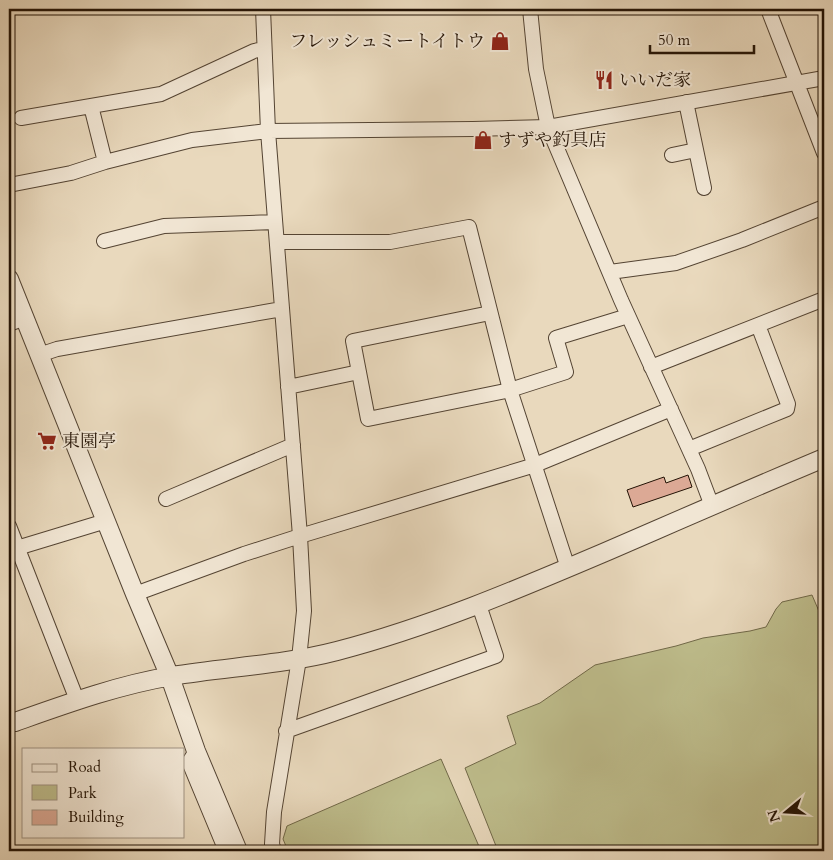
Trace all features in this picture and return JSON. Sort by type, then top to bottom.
[{"type":"street","points":[[263,9],[268,131],[300,536],[304,612],[299,659],[274,812],[272,844],[274,851]]},
{"type":"street","points":[[530,9],[536,69],[548,127],[628,316],[698,469],[712,506]]},
{"type":"street","points":[[768,9],[824,152]]},
{"type":"street","points":[[21,118],[161,94],[254,51],[264,49]]},
{"type":"street","points":[[9,185],[70,173],[192,140],[268,131],[548,127],[824,78]]},
{"type":"street","points":[[686,102],[704,188]]},
{"type":"street","points":[[92,106],[105,162]]},
{"type":"street","points":[[672,155],[696,150]]},
{"type":"street","points":[[610,272],[676,263],[742,240],[824,207]]},
{"type":"street","points":[[104,242],[164,226],[275,222]]},
{"type":"street","points":[[277,242],[390,242],[469,227],[510,390],[568,568]]},
{"type":"street","points":[[9,279],[17,321],[39,355],[170,676],[196,751],[238,851]]},
{"type":"street","points":[[652,367],[824,299]]},
{"type":"street","points":[[39,355],[57,349],[282,309]]},
{"type":"street","points":[[490,313],[353,340],[368,419],[510,390],[566,372],[556,338],[628,316]]},
{"type":"street","points":[[689,449],[787,409],[788,404],[758,325]]},
{"type":"street","points":[[288,387],[359,372]]},
{"type":"street","points":[[135,594],[244,554],[535,465],[671,409]]},
{"type":"street","points":[[166,499],[293,445]]},
{"type":"street","points":[[15,722],[77,700],[137,683],[170,676],[299,659],[336,651],[398,633],[479,605],[824,458]]},
{"type":"street","points":[[13,550],[106,521]]},
{"type":"street","points":[[9,526],[13,550],[77,700]]},
{"type":"street","points":[[286,732],[496,656],[479,605]]},
{"type":"street","points":[[196,751],[189,762],[226,851]]},
{"type":"green space","points":[[812,595],[824,623],[824,845],[810,851],[498,851],[465,768],[516,744],[507,716],[540,703],[595,665],[703,638],[766,627],[782,602]]},
{"type":"green space","points":[[441,759],[481,851],[288,851],[283,839],[287,826]]},
{"type":"building","points":[[688,475],[692,487],[633,507],[627,490],[664,477],[666,483]]},
{"type":"place","name":"フレッシュミートイトウ","points":[[500,41]]},
{"type":"place","name":"いいだ家","points":[[604,80]]},
{"type":"place","name":"すずや釣具店","points":[[483,140]]},
{"type":"place","name":"東園亭","points":[[47,441]]}]
